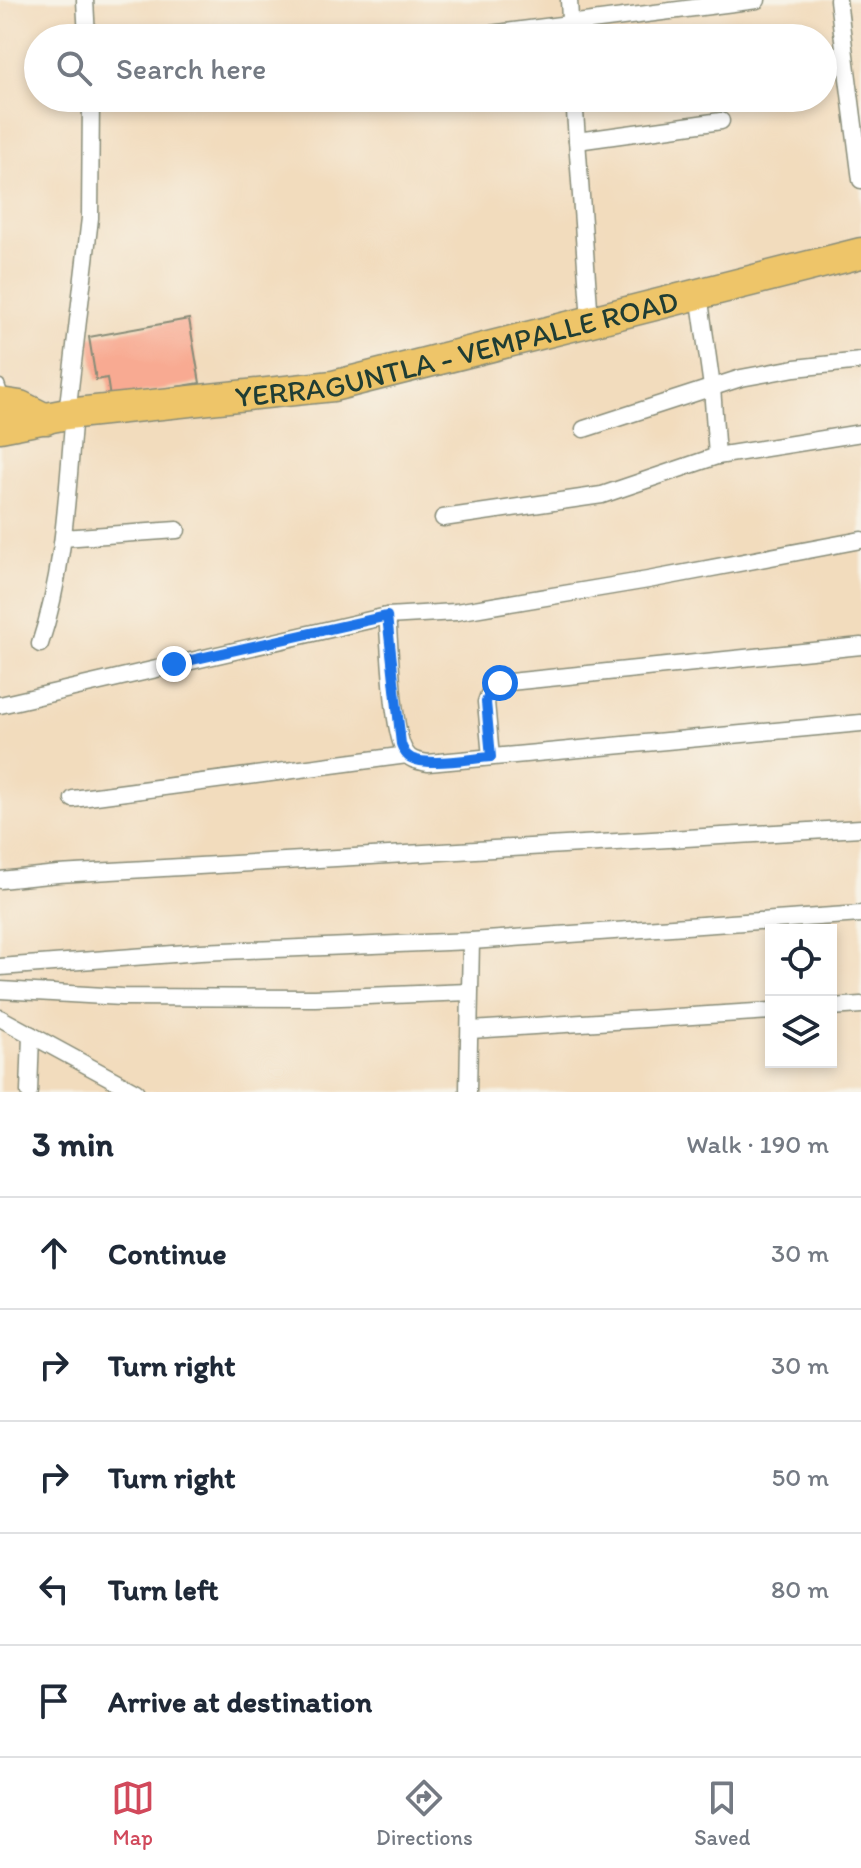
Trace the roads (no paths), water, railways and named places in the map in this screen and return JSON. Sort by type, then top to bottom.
[{"type":"highway","name":"YERRAGUNTLA - VEMPALLE ROAD","points":[[2,405],[62,415],[333,386],[861,253]]},
{"type":"street","points":[[85,0],[86,24]]},
{"type":"street","points":[[569,0],[570,24]]},
{"type":"street","points":[[618,24],[757,0]]},
{"type":"street","points":[[838,0],[861,180]]},
{"type":"street","points":[[40,644],[56,590],[63,538],[62,415],[90,218],[91,112]]},
{"type":"street","points":[[575,112],[590,321]]},
{"type":"street","points":[[577,141],[721,121]]},
{"type":"street","points":[[699,294],[712,387],[717,456]]},
{"type":"street","points":[[584,429],[764,373],[861,361]]},
{"type":"street","points":[[443,518],[602,495],[717,456],[861,433]]},
{"type":"street","points":[[63,538],[177,530]]},
{"type":"street","points":[[0,705],[387,616],[456,612],[861,540]]},
{"type":"street","points":[[387,616],[398,733],[407,755],[416,761],[428,763],[861,723]]},
{"type":"street","points":[[491,757],[486,702],[500,683],[861,646]]},
{"type":"street","points":[[73,799],[407,755]]},
{"type":"street","points":[[0,880],[58,874],[861,828]]},
{"type":"street","points":[[0,967],[200,952],[471,941],[861,914]]},
{"type":"street","points":[[468,1092],[471,941]]},
{"type":"street","points":[[0,990],[122,997],[300,998],[469,992]]},
{"type":"street","points":[[837,1007],[861,1005]]},
{"type":"street","points":[[471,1030],[765,1011]]},
{"type":"street","points":[[0,1018],[136,1092]]},
{"type":"street","points":[[29,1092],[31,1035]]}]
